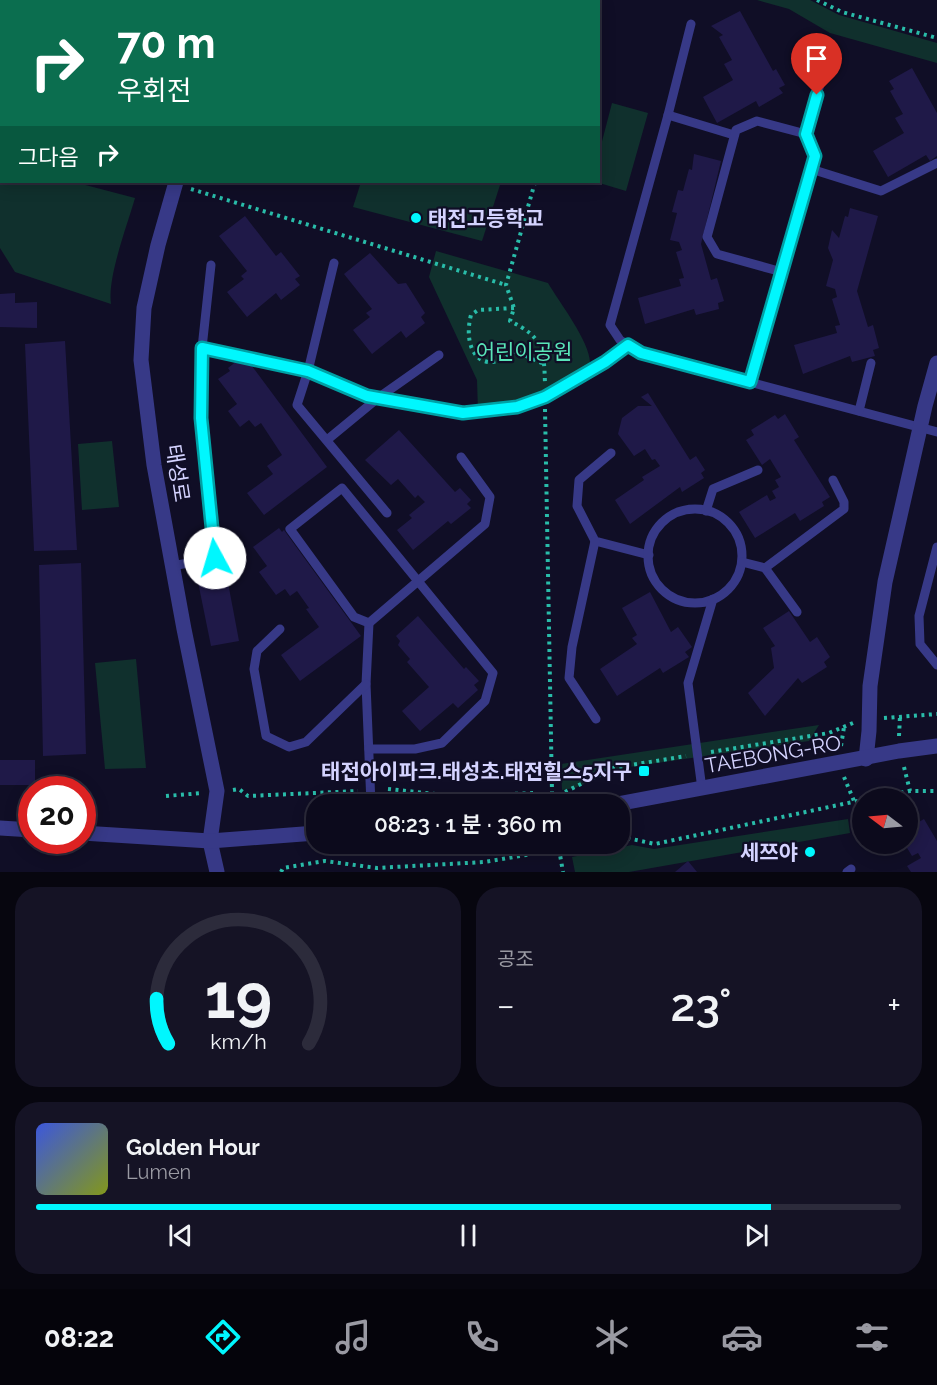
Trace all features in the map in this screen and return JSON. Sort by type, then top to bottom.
[{"type":"street","name":"태성로","points":[[176,183],[158,245],[144,308],[141,360],[154,465],[217,791],[210,841]]},
{"type":"street","points":[[866,759],[870,686],[885,582],[937,363]]},
{"type":"street","name":"TAEBONG-RO","points":[[630,802],[899,751],[937,746]]},
{"type":"street","points":[[0,828],[18,829]]},
{"type":"street","points":[[96,834],[210,841],[306,835]]},
{"type":"street","points":[[210,841],[217,872]]},
{"type":"lane","points":[[691,24],[610,325],[620,340],[641,353],[937,432]]},
{"type":"lane","points":[[750,382],[815,156],[806,134],[828,56]]},
{"type":"lane","points":[[668,116],[734,135]]},
{"type":"lane","points":[[782,272],[717,254],[707,237],[736,130],[757,121],[806,134]]},
{"type":"lane","points":[[811,169],[881,191],[937,163]]},
{"type":"lane","points":[[334,263],[308,371],[297,405],[387,513]]},
{"type":"lane","points":[[172,566],[215,558],[201,418],[202,348],[211,265]]},
{"type":"lane","points":[[202,348],[308,371],[367,396],[463,413],[517,407],[545,397],[605,362],[628,345]]},
{"type":"lane","points":[[327,440],[378,398],[439,355]]},
{"type":"lane","points":[[859,411],[871,363]]},
{"type":"lane","points":[[597,719],[569,678],[572,647],[595,541],[577,506],[579,480],[611,453]]},
{"type":"lane","points":[[371,794],[366,684],[369,623],[485,524],[490,497],[461,457]]},
{"type":"lane","points":[[706,511],[713,489],[758,470]]},
{"type":"lane","points":[[765,568],[844,510],[844,502],[833,480]]},
{"type":"lane","points":[[369,623],[354,617],[290,530],[342,488],[493,674],[485,701],[442,743],[415,749],[369,749]]},
{"type":"lane","points":[[363,514],[377,502]]},
{"type":"lane","points":[[686,510],[706,511],[727,521],[736,532],[741,546],[742,562],[737,578],[727,591],[714,599],[698,603],[682,601],[667,594],[656,582],[650,567],[652,537],[660,525],[672,515],[686,510]]},
{"type":"lane","points":[[595,541],[649,555]]},
{"type":"lane","points":[[937,547],[919,616],[920,644],[934,665],[937,665]]},
{"type":"lane","points":[[742,562],[765,568],[797,612]]},
{"type":"lane","points":[[702,789],[688,683],[714,599]]},
{"type":"lane","points":[[280,629],[257,651],[254,669],[266,736],[289,747],[306,742],[366,684]]},
{"type":"path","points":[[818,0],[842,12],[937,38]]},
{"type":"path","points":[[176,183],[506,285]]},
{"type":"path","points":[[535,183],[506,285],[514,308],[510,321],[527,329],[543,350],[552,792]]},
{"type":"path","points":[[514,308],[478,310],[471,315],[470,338],[475,356],[488,363],[498,363],[515,351],[544,364]]},
{"type":"path","points":[[900,716],[937,714]]},
{"type":"path","points":[[239,789],[248,796],[365,790]]},
{"type":"path","points":[[388,789],[456,796],[536,793]]},
{"type":"path","points":[[918,791],[937,791]]},
{"type":"path","points":[[630,839],[655,844],[852,802]]},
{"type":"path","points":[[281,872],[283,868],[325,861],[377,868],[484,862],[530,854]]},
{"type":"path","points":[[560,854],[563,872]]},
{"type":"green space","points":[[757,0],[810,0],[839,15],[937,43],[937,63],[830,33],[789,9]]},
{"type":"green space","points":[[612,103],[648,113],[626,191],[599,183],[600,149]]},
{"type":"green space","points":[[0,183],[78,183],[135,198],[115,266],[111,304],[15,272],[0,248]]},
{"type":"green space","points":[[361,183],[501,183],[482,241],[353,207]]},
{"type":"green space","name":"어린이공원","points":[[436,251],[548,283],[586,346],[590,365],[586,374],[564,392],[534,407],[496,416],[478,411],[477,380],[429,277]]},
{"type":"green space","points":[[112,441],[119,507],[82,510],[78,444]]},
{"type":"green space","points":[[136,659],[146,768],[105,769],[95,663]]},
{"type":"green space","points":[[819,725],[809,741],[622,768],[575,788],[562,790],[561,764]]},
{"type":"green space","points":[[848,819],[850,833],[629,872],[575,872],[572,857],[587,854],[630,854],[630,845],[632,845],[654,849]]},
{"type":"building","points":[[740,11],[773,71],[776,69],[785,85],[779,88],[783,93],[759,107],[756,101],[717,123],[703,97],[733,80],[724,64],[732,60],[719,37],[723,35],[711,26]]},
{"type":"building","points":[[912,68],[937,113],[937,156],[930,161],[926,155],[888,177],[873,151],[904,133],[895,118],[903,114],[890,91],[894,89],[889,81]]},
{"type":"building","points":[[694,154],[721,161],[701,244],[711,280],[717,278],[724,301],[718,303],[719,309],[696,315],[694,309],[645,324],[638,298],[681,286],[679,279],[684,278],[676,252],[682,250],[679,242],[670,240],[677,213],[672,212],[678,190],[683,191],[689,169],[692,170]]},
{"type":"building","points":[[850,208],[878,216],[857,291],[868,327],[873,325],[879,348],[873,350],[875,356],[852,362],[850,356],[803,374],[794,345],[837,333],[835,326],[840,325],[832,299],[837,297],[835,289],[826,286],[833,260],[828,248],[832,230],[839,238],[845,216],[848,217]]},
{"type":"building","points":[[245,216],[276,256],[281,252],[300,276],[295,279],[300,285],[281,300],[276,293],[247,317],[227,292],[244,279],[241,276],[247,271],[219,236]]},
{"type":"building","points":[[370,253],[398,284],[406,283],[425,313],[421,317],[425,323],[406,338],[401,331],[372,354],[353,330],[370,317],[366,313],[372,309],[344,274]]},
{"type":"building","points":[[15,293],[15,303],[37,302],[37,328],[0,327],[0,294]]},
{"type":"building","points":[[65,341],[77,550],[34,551],[25,344]]},
{"type":"building","points":[[242,357],[246,363],[249,362],[327,467],[264,515],[247,493],[273,474],[267,466],[282,455],[261,423],[255,427],[249,420],[240,427],[228,411],[237,404],[218,379],[230,371],[228,368]]},
{"type":"building","points":[[648,393],[690,460],[696,456],[705,470],[701,473],[704,478],[682,492],[680,487],[630,524],[615,500],[644,480],[642,477],[660,466],[655,459],[652,460],[645,449],[634,456],[618,434],[622,418],[638,406],[652,406],[641,397]]},
{"type":"building","points":[[785,414],[799,437],[794,440],[830,497],[822,502],[824,506],[800,521],[795,513],[755,538],[739,512],[767,495],[770,501],[776,498],[772,491],[779,487],[775,480],[781,477],[770,459],[762,465],[746,440],[754,435],[751,430],[775,415],[778,419]]},
{"type":"building","points":[[399,430],[455,492],[460,488],[471,500],[467,504],[471,508],[451,524],[448,521],[413,550],[397,530],[412,518],[409,515],[425,502],[418,495],[415,498],[398,479],[391,485],[365,460]]},
{"type":"building","points":[[279,528],[282,532],[284,530],[361,636],[300,681],[281,655],[319,627],[297,591],[290,596],[285,589],[276,595],[259,572],[267,566],[253,547]]},
{"type":"building","points":[[81,563],[86,754],[43,756],[39,565]]},
{"type":"building","points":[[226,572],[239,641],[211,646],[197,577]]},
{"type":"building","points":[[650,592],[671,632],[678,627],[692,647],[685,652],[689,657],[663,673],[660,668],[617,696],[600,669],[637,644],[632,638],[637,635],[622,608]]},
{"type":"building","points":[[789,611],[810,642],[817,637],[830,657],[824,662],[827,667],[802,683],[798,678],[765,716],[748,693],[774,668],[771,648],[775,646],[763,628]]},
{"type":"building","points":[[418,616],[464,669],[466,667],[479,681],[474,685],[478,690],[458,708],[453,703],[420,731],[402,711],[429,687],[407,662],[410,659],[398,645],[400,641],[396,636]]},
{"type":"building","points":[[0,760],[35,760],[35,776],[18,776],[18,785],[0,785]]},
{"type":"building","points":[[924,819],[937,841],[937,872],[911,872],[907,866],[921,858],[918,853],[918,822]]},
{"type":"building","points":[[688,861],[697,872],[675,872]]},
{"type":"place","name":"태전고등학교","points":[[416,218]]},
{"type":"place","name":"태전아이파크.태성초.태전힐스5지구","points":[[644,771]]},
{"type":"place","name":"세쯔야","points":[[810,852]]},
{"type":"route","points":[[215,558],[201,418],[202,348],[308,371],[367,396],[463,413],[517,407],[545,397],[605,362],[628,345],[641,353],[750,382],[815,156],[806,134],[817,95]]}]
